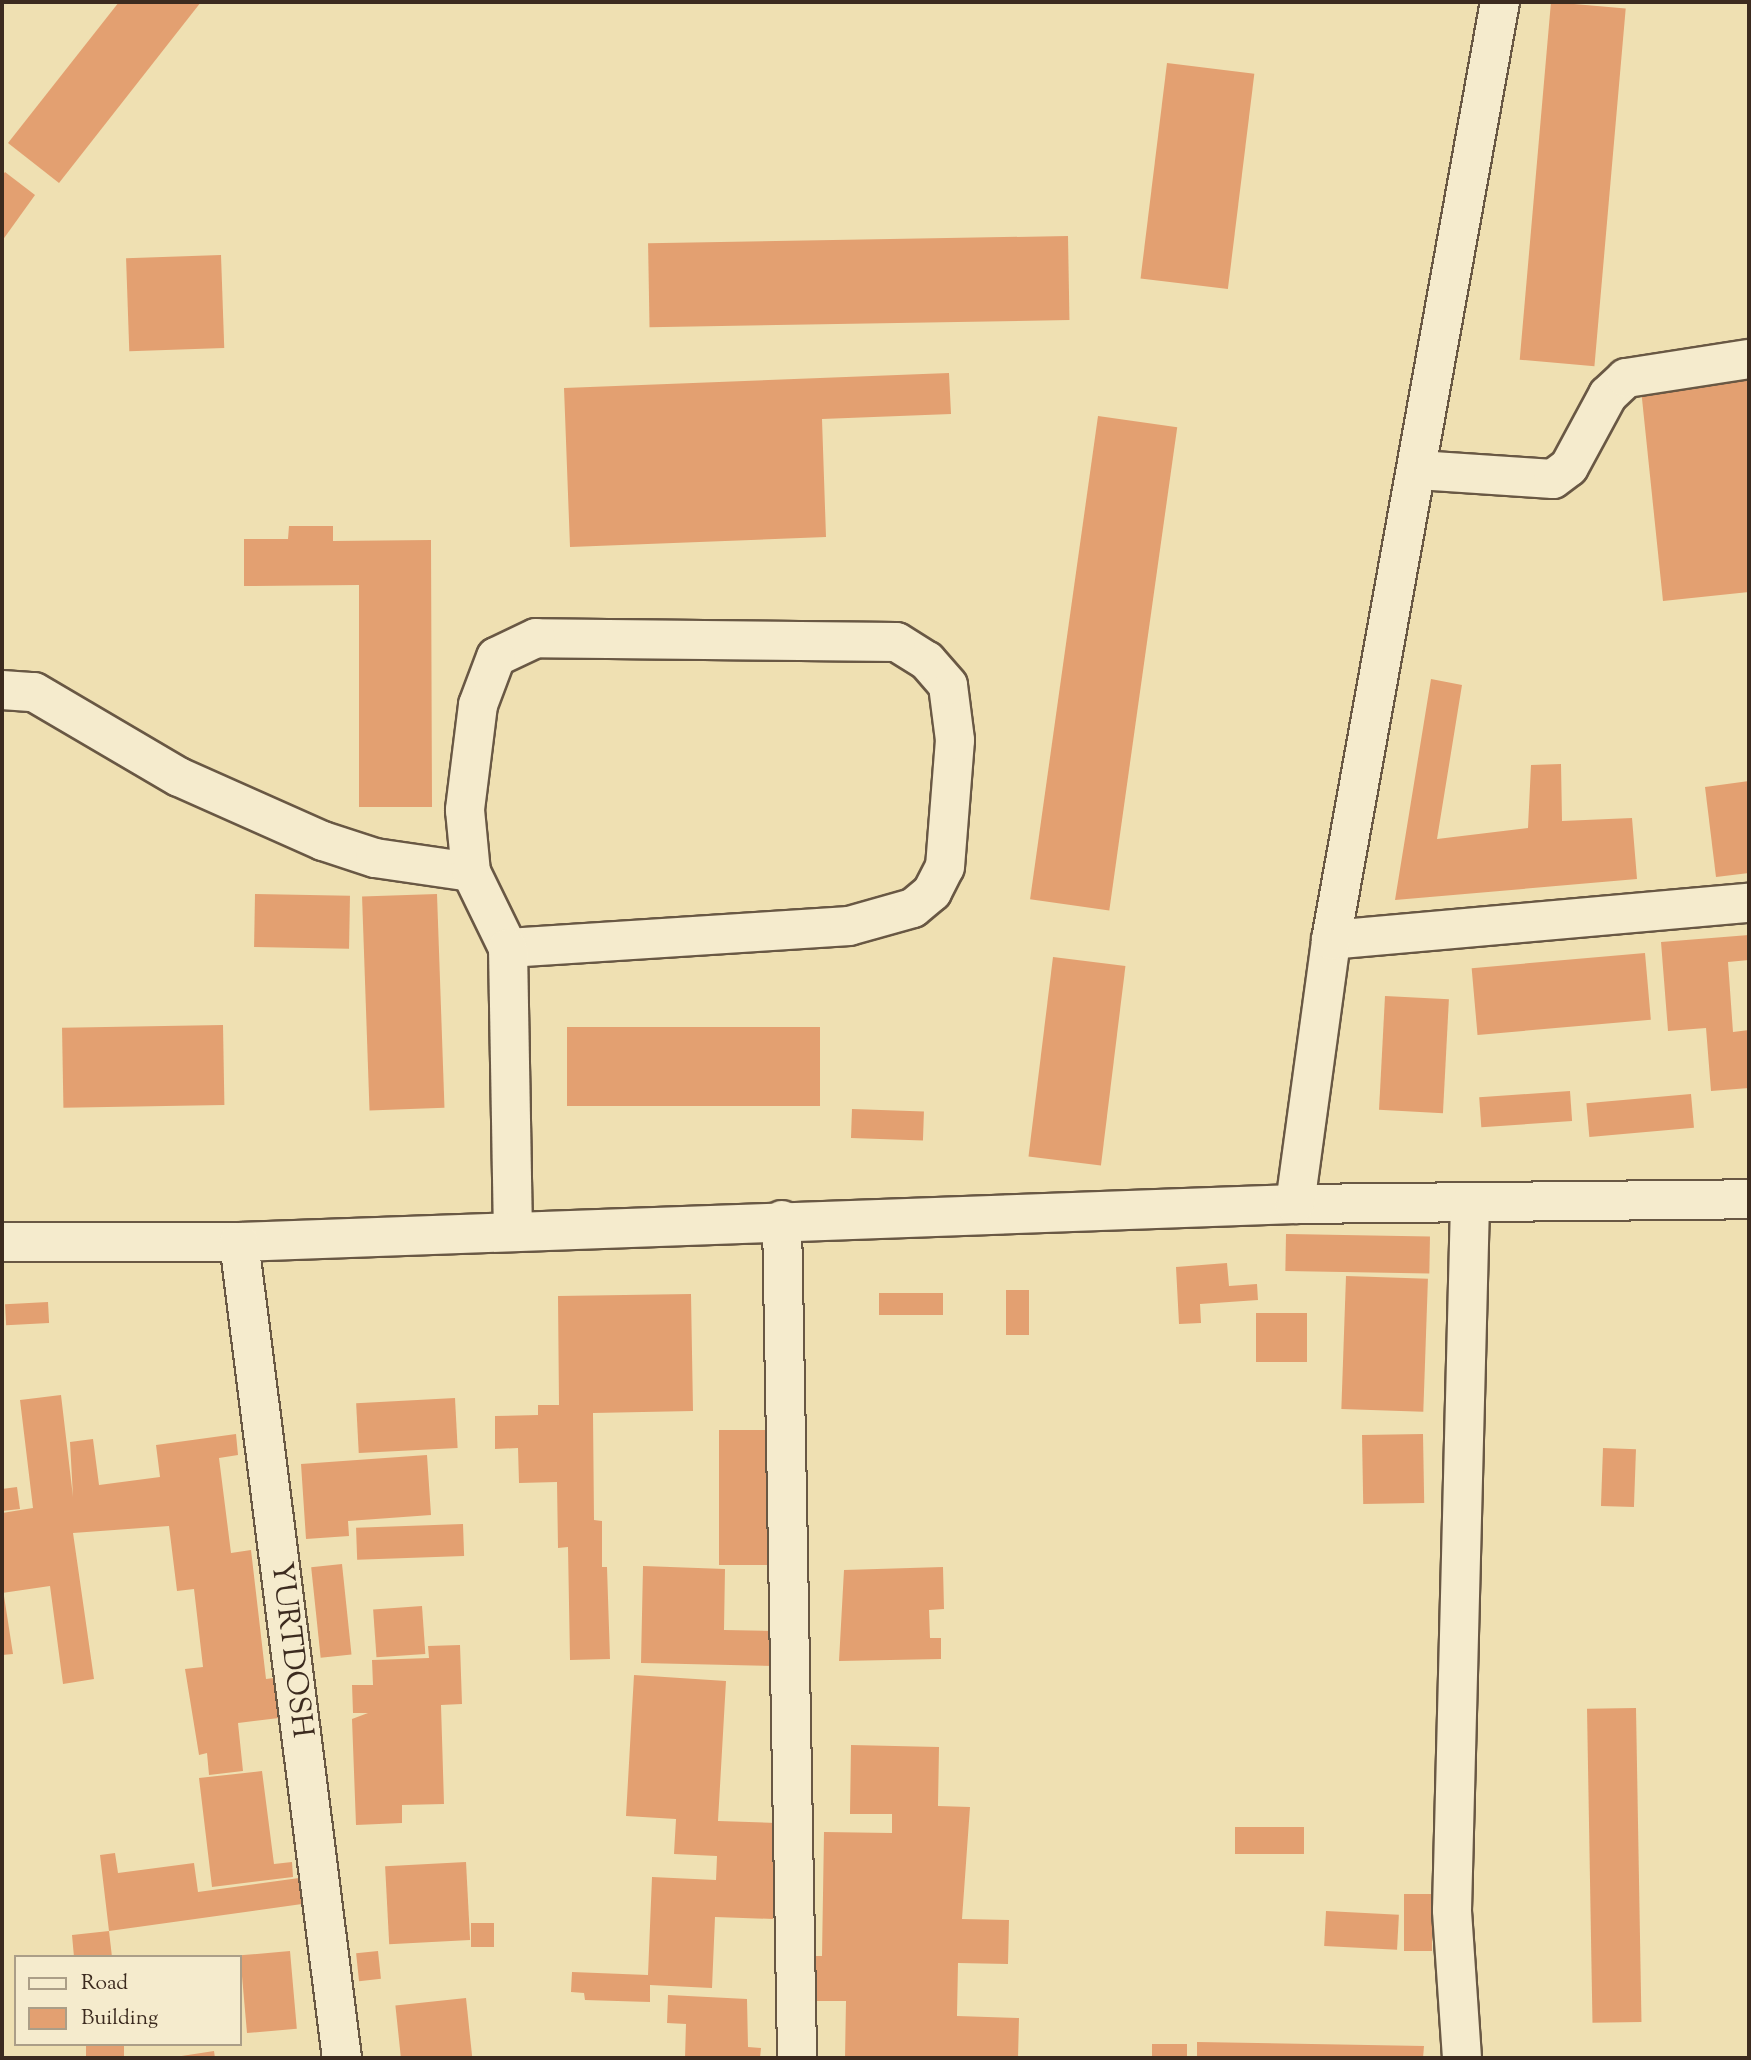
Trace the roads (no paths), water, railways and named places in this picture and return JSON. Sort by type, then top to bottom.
[{"type":"street","points":[[1295,1204],[1331,940],[1418,470],[1500,2]]},
{"type":"street","points":[[1418,470],[1553,480],[1569,467],[1608,395],[1626,378],[1749,359]]},
{"type":"street","points":[[508,948],[849,926],[913,908],[932,892],[945,867],[955,740],[948,685],[927,661],[896,642],[536,638],[496,657],[478,705],[466,810],[471,872],[508,948],[513,1230]]},
{"type":"street","points":[[2,690],[34,692],[179,777],[323,841],[375,858],[471,872]]},
{"type":"street","points":[[1331,940],[1749,903]]},
{"type":"street","points":[[2,1242],[239,1242],[782,1220],[1295,1204],[1749,1199]]},
{"type":"street","points":[[1462,2058],[1452,1910],[1470,1204]]},
{"type":"street","points":[[782,1220],[797,2058]]},
{"type":"street","name":"YURTDOSH","points":[[239,1242],[342,2058]]}]
